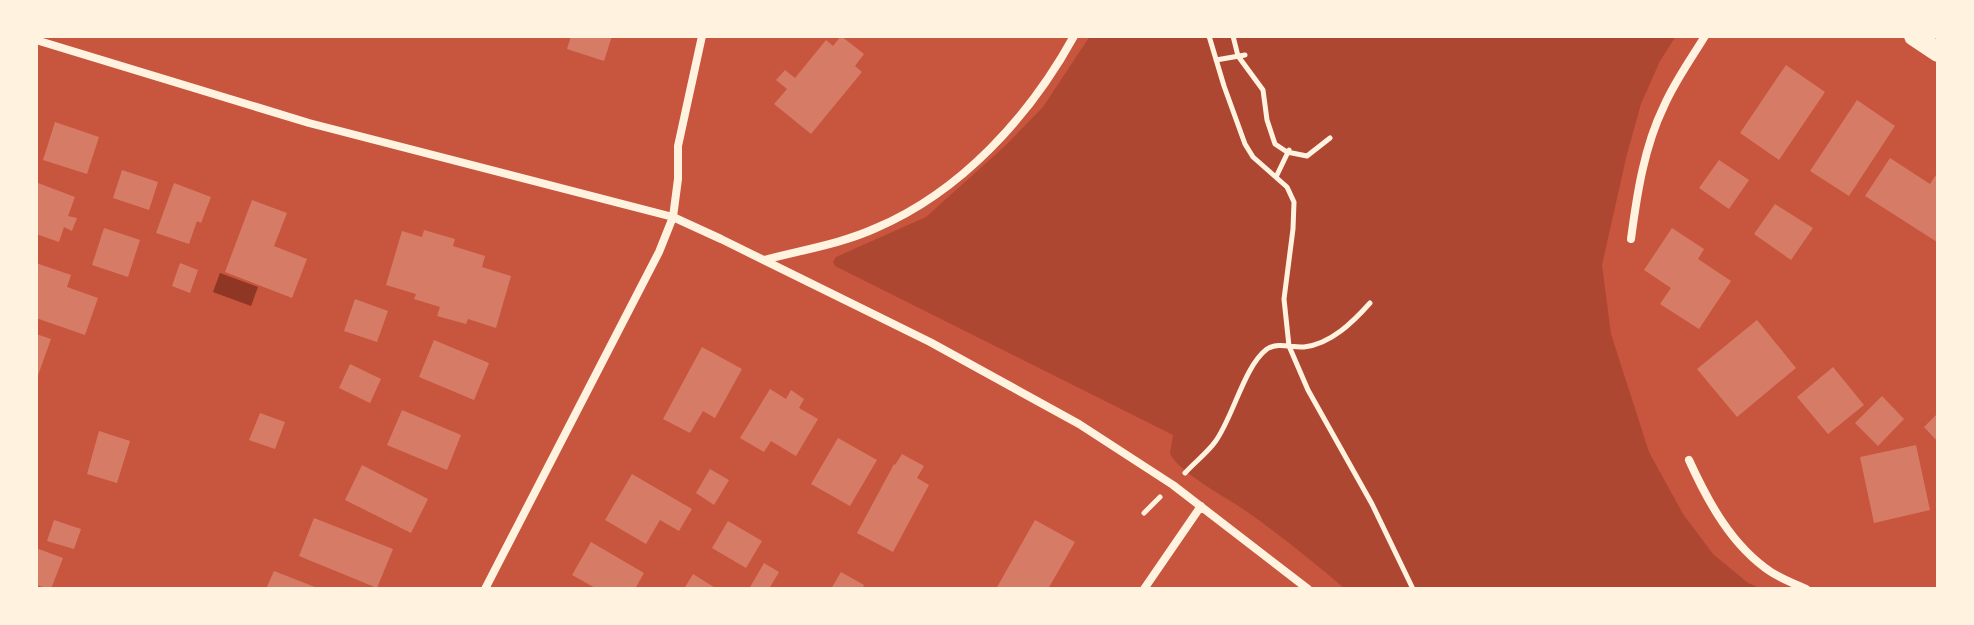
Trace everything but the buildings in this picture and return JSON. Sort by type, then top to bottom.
[{"type":"main road","points":[[1914,36],[1938,52]]},
{"type":"street","points":[[485,589],[659,252],[673,217],[678,146],[702,36]]},
{"type":"street","points":[[763,260],[874,229],[906,214],[931,197],[964,172],[1020,116],[1057,68],[1074,36]]},
{"type":"street","points":[[1631,239],[1647,151],[1663,107],[1705,36]]},
{"type":"street","points":[[36,40],[309,123],[673,217],[944,349],[1079,424],[1173,485],[1308,589]]},
{"type":"street","points":[[1689,460],[1705,495],[1746,551],[1772,573],[1806,589]]},
{"type":"street","points":[[1144,589],[1201,506]]},
{"type":"path","points":[[1209,36],[1245,144],[1253,157],[1287,187],[1294,202],[1284,299],[1289,346],[1308,390],[1372,504],[1413,589]]},
{"type":"path","points":[[1233,36],[1241,56],[1263,90],[1267,120],[1275,144],[1307,156],[1330,138]]},
{"type":"path","points":[[1216,60],[1241,56]]},
{"type":"path","points":[[1276,177],[1288,151]]},
{"type":"path","points":[[1144,513],[1215,442],[1251,370],[1267,349],[1276,345],[1313,345],[1329,338],[1348,325],[1370,303]]},
{"type":"shaded area","points":[[1090,36],[1676,36],[1660,61],[1641,104],[1602,265],[1611,334],[1649,452],[1683,514],[1713,554],[1748,583],[1762,589],[1345,589],[1271,529],[1176,462],[1170,454],[1173,435],[835,266],[833,262],[836,257],[926,217],[1005,146],[1043,107]]},
{"type":"shaded area","points":[[220,273],[258,287],[251,306],[213,292]]}]
